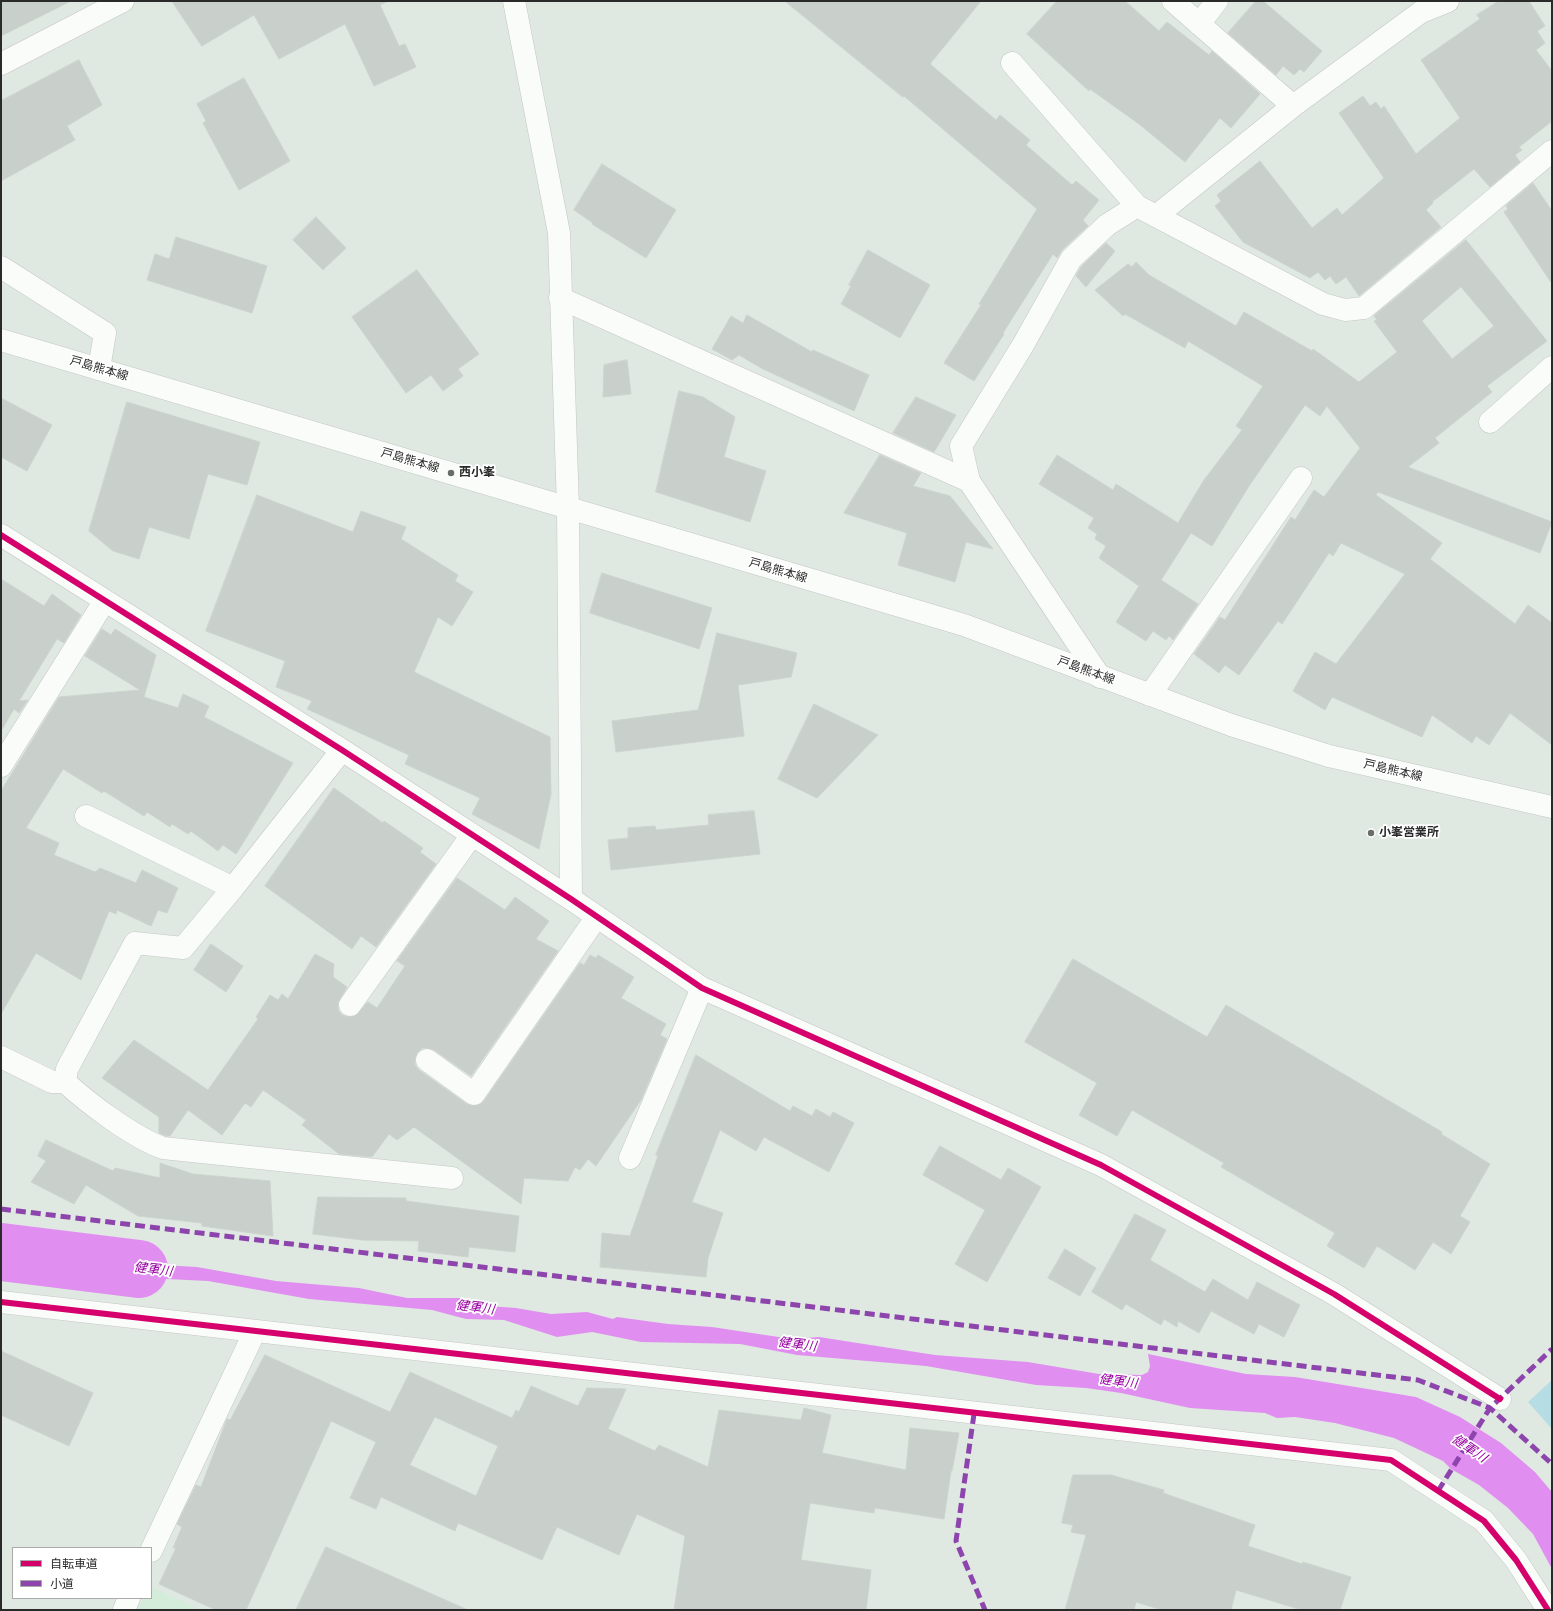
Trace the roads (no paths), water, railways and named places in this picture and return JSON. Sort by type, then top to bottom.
[{"type":"street","points":[[1,64],[123,1]]},
{"type":"street","points":[[514,1],[559,232],[568,508],[571,899]]},
{"type":"street","points":[[1173,1],[1293,106]]},
{"type":"street","points":[[1199,24],[1217,1]]},
{"type":"street","points":[[1100,677],[969,481],[961,446],[1023,346],[1071,259],[1107,225],[1146,211],[1421,12],[1448,1]]},
{"type":"street","points":[[1012,63],[1146,211],[1323,304],[1345,310],[1364,308],[1552,151]]},
{"type":"street","points":[[1,266],[106,333],[99,369]]},
{"type":"street","points":[[560,298],[969,481]]},
{"type":"street","name":"戸島熊本線","points":[[1,340],[964,626],[1231,725],[1329,756],[1552,807]]},
{"type":"street","points":[[1490,422],[1552,367]]},
{"type":"street","points":[[1150,695],[1301,478]]},
{"type":"street","points":[[1,535],[104,602],[342,750],[571,899],[596,918],[702,988],[1101,1165],[1334,1294],[1500,1399]]},
{"type":"street","points":[[1,766],[104,602]]},
{"type":"street","points":[[65,1082],[67,1068],[135,943],[183,948],[233,888],[342,750]]},
{"type":"street","points":[[86,816],[233,888]]},
{"type":"street","points":[[350,1005],[472,835]]},
{"type":"street","points":[[427,1060],[474,1094],[596,918]]},
{"type":"street","points":[[630,1158],[702,988]]},
{"type":"street","points":[[1,1057],[52,1082],[65,1082],[83,1099],[149,1143],[164,1148],[452,1178]]},
{"type":"street","points":[[1,1302],[1391,1460],[1484,1521],[1516,1560],[1548,1610]]},
{"type":"street","points":[[152,1549],[255,1331]]},
{"type":"street","points":[[124,1610],[129,1599]]},
{"type":"water","points":[[1,1256],[197,1267],[276,1281],[359,1288],[407,1298],[460,1298],[488,1306],[516,1308],[551,1314],[587,1312],[613,1319],[617,1317],[668,1324],[712,1327],[792,1339],[819,1337],[935,1355],[1028,1362],[1099,1374],[1142,1375],[1148,1372],[1150,1366],[1148,1354],[1246,1374],[1295,1377],[1416,1397],[1460,1417],[1501,1443],[1535,1472],[1552,1492],[1552,1569],[1533,1534],[1508,1508],[1479,1485],[1451,1469],[1443,1461],[1394,1438],[1335,1423],[1295,1417],[1277,1418],[1265,1413],[1190,1408],[1121,1393],[1086,1388],[1036,1385],[926,1366],[797,1355],[740,1344],[641,1342],[592,1332],[557,1337],[504,1320],[466,1319],[432,1310],[309,1299],[208,1281],[125,1277],[70,1268],[62,1271],[57,1278],[52,1279],[1,1271]]},
{"type":"waterway","name":"健軍川","points":[[1,1252],[139,1269]]},
{"type":"place","name":"西小峯","points":[[451,473]]},
{"type":"place","name":"小峯営業所","points":[[1371,833]]}]
